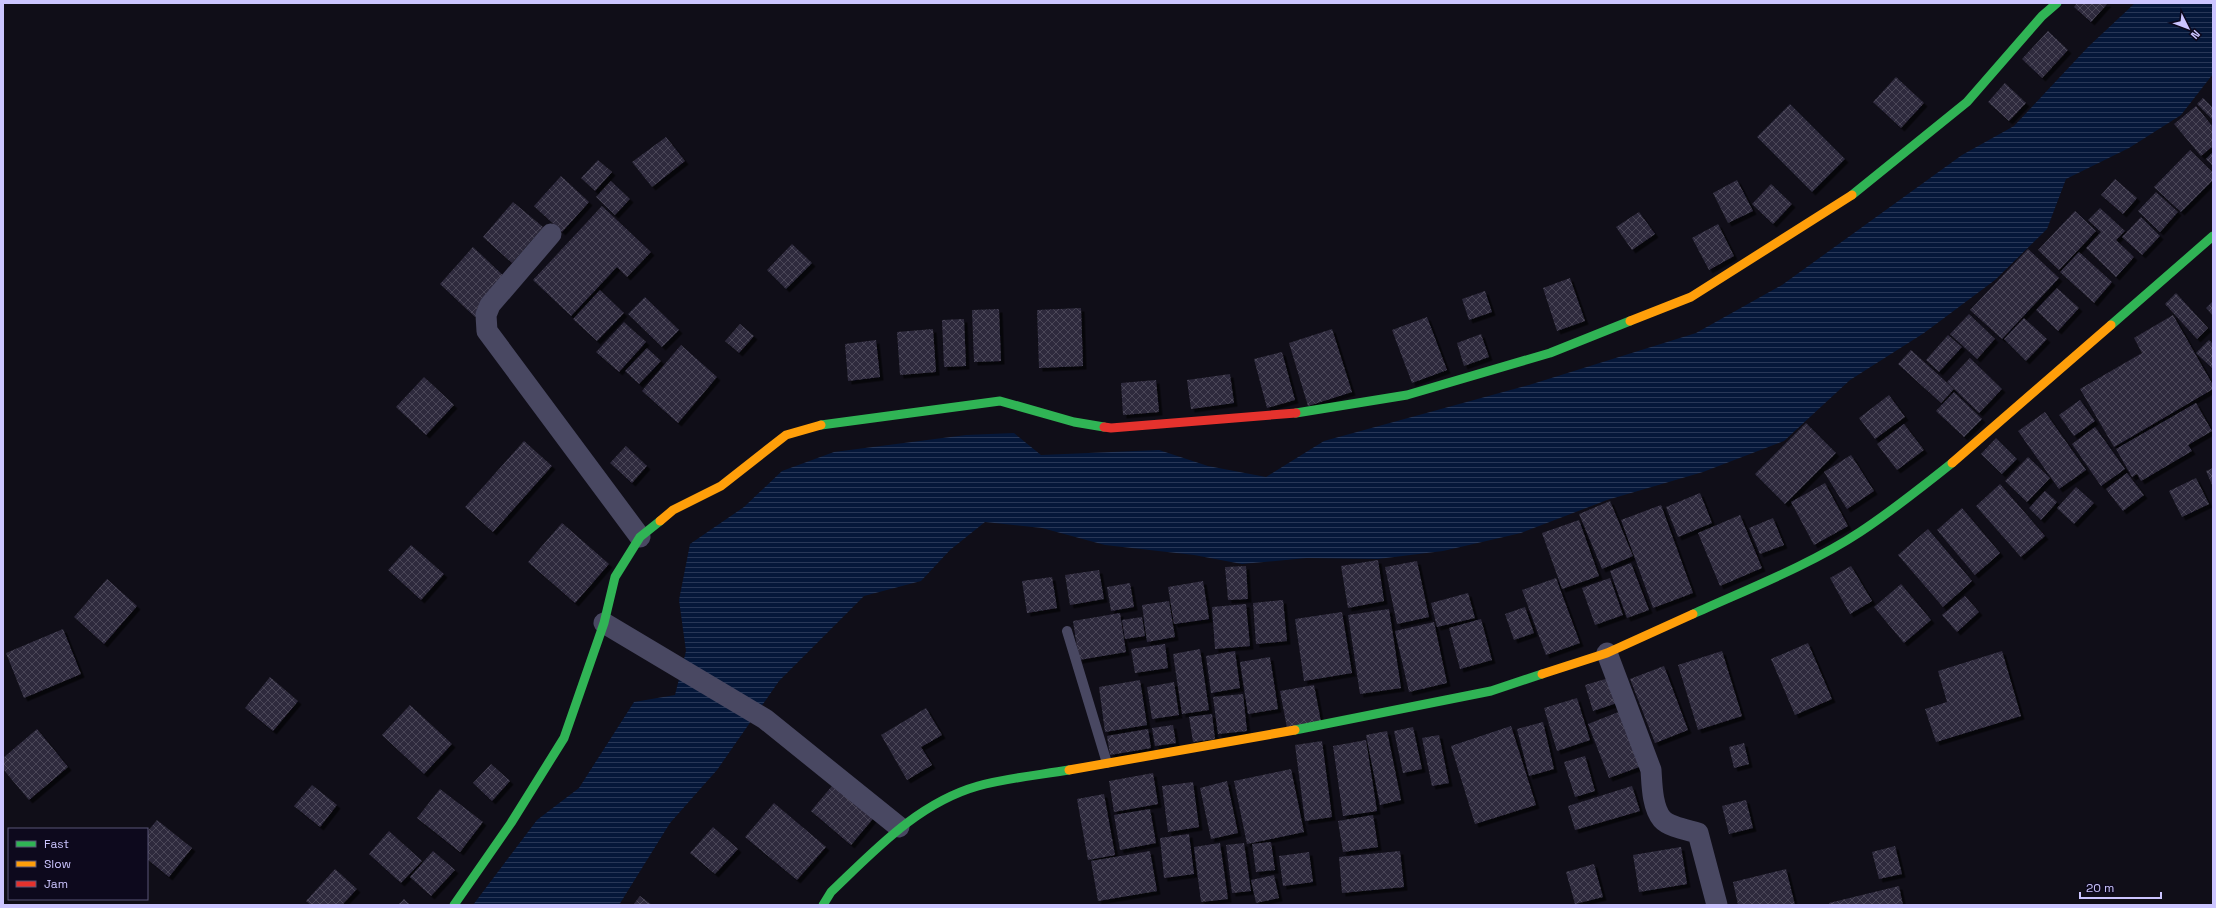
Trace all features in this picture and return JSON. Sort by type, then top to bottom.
[{"type":"street","points":[[454,905],[511,823],[564,738],[612,628],[615,577],[640,537],[673,510],[721,486],[786,435],[823,424],[1000,401],[1074,422],[1111,428],[1280,416],[1407,395],[1550,353],[1691,297],[1843,202],[1967,102],[2042,16],[2057,3]]},
{"type":"street","points":[[551,234],[490,305],[486,315],[487,331],[640,537]]},
{"type":"street","points":[[823,905],[831,892],[899,827],[940,802],[978,786],[1344,722],[1491,691],[1607,653],[1792,569],[1859,533],[1916,492],[1969,450],[2213,236]]},
{"type":"street","points":[[612,628],[765,719],[899,827]]},
{"type":"street","points":[[1607,653],[1651,770],[1652,786],[1658,812],[1663,820],[1698,833],[1717,905]]},
{"type":"lane","points":[[1067,631],[1107,763]]},
{"type":"water","points":[[2135,3],[2213,3],[2213,74],[2181,115],[2129,148],[2066,179],[2047,229],[1995,280],[1924,333],[1850,380],[1784,441],[1703,472],[1607,500],[1521,533],[1443,551],[1378,559],[1307,558],[1242,564],[1194,555],[1105,545],[1042,528],[985,522],[950,550],[921,581],[864,596],[779,681],[717,770],[670,823],[619,905],[473,905],[537,820],[579,788],[634,702],[675,695],[686,651],[679,600],[690,544],[744,507],[782,471],[834,452],[966,435],[1014,433],[1041,455],[1159,450],[1208,466],[1266,477],[1324,441],[1529,385],[1696,333],[1782,285],[1962,155],[2014,126],[2088,47]]},
{"type":"building","points":[[2077,3],[2108,3],[2091,22],[2074,7]]},
{"type":"building","points":[[2048,31],[2068,50],[2042,78],[2022,59]]},
{"type":"building","points":[[1896,77],[1924,103],[1901,128],[1873,102]]},
{"type":"building","points":[[2005,83],[2026,103],[2009,121],[1988,102]]},
{"type":"building","points":[[2203,98],[2213,108],[2213,120],[2197,104]]},
{"type":"building","points":[[1790,104],[1845,159],[1812,192],[1757,137]]},
{"type":"building","points":[[2196,106],[2213,127],[2213,146],[2201,156],[2174,124]]},
{"type":"building","points":[[666,137],[685,161],[652,187],[632,162]]},
{"type":"building","points":[[2190,150],[2213,173],[2213,180],[2181,212],[2154,187]]},
{"type":"building","points":[[2213,152],[2213,166],[2206,159]]},
{"type":"building","points":[[598,160],[612,172],[595,191],[581,178]]},
{"type":"building","points":[[561,176],[589,202],[562,232],[534,206]]},
{"type":"building","points":[[2115,179],[2137,198],[2123,214],[2101,195]]},
{"type":"building","points":[[1737,180],[1753,211],[1728,223],[1713,193]]},
{"type":"building","points":[[611,181],[630,199],[615,215],[596,197]]},
{"type":"building","points":[[1771,184],[1792,204],[1773,224],[1752,204]]},
{"type":"building","points":[[2156,192],[2178,212],[2160,232],[2138,211]]},
{"type":"building","points":[[513,202],[543,227],[512,263],[483,237]]},
{"type":"building","points":[[602,206],[651,252],[627,277],[617,267],[571,316],[533,280]]},
{"type":"building","points":[[2100,208],[2125,231],[2116,240],[2134,257],[2116,277],[2086,248],[2101,232],[2088,220]]},
{"type":"building","points":[[2075,211],[2096,231],[2059,270],[2038,250]]},
{"type":"building","points":[[1639,212],[1655,234],[1632,250],[1616,227]]},
{"type":"building","points":[[2141,217],[2160,236],[2142,255],[2122,237]]},
{"type":"building","points":[[1718,224],[1734,256],[1709,270],[1692,238]]},
{"type":"building","points":[[792,244],[812,263],[786,289],[767,270]]},
{"type":"building","points":[[473,247],[508,280],[475,317],[440,284]]},
{"type":"building","points":[[2028,249],[2059,278],[2002,339],[1970,310]]},
{"type":"building","points":[[2079,252],[2112,282],[2094,303],[2060,272]]},
{"type":"building","points":[[1570,278],[1585,321],[1557,331],[1543,288]]},
{"type":"building","points":[[2057,288],[2079,308],[2058,331],[2036,310]]},
{"type":"building","points":[[600,290],[624,313],[597,341],[573,319]]},
{"type":"building","points":[[1485,291],[1492,312],[1469,320],[1462,299]]},
{"type":"building","points":[[2176,293],[2208,328],[2197,339],[2165,304]]},
{"type":"building","points":[[645,297],[679,330],[662,347],[628,314]]},
{"type":"building","points":[[2213,301],[2213,316],[2206,308]]},
{"type":"building","points":[[1081,308],[1083,366],[1039,368],[1037,310]]},
{"type":"building","points":[[999,309],[1001,361],[974,362],[972,310]]},
{"type":"building","points":[[1969,314],[1995,339],[1977,359],[1950,334]]},
{"type":"building","points":[[2173,315],[2213,385],[2213,389],[2114,447],[2080,389],[2142,353],[2134,338]]},
{"type":"building","points":[[1427,317],[1447,370],[1412,383],[1392,330]]},
{"type":"building","points":[[2024,318],[2047,339],[2026,361],[2004,339]]},
{"type":"building","points":[[964,319],[966,366],[944,367],[942,320]]},
{"type":"building","points":[[624,322],[646,342],[619,372],[596,352]]},
{"type":"building","points":[[740,324],[754,336],[739,353],[725,341]]},
{"type":"building","points":[[933,329],[936,372],[900,375],[897,332]]},
{"type":"building","points":[[1332,329],[1352,392],[1308,406],[1289,343]]},
{"type":"building","points":[[1481,334],[1489,357],[1464,366],[1457,343]]},
{"type":"building","points":[[1948,335],[1962,347],[1939,372],[1926,360]]},
{"type":"building","points":[[876,340],[880,377],[848,381],[845,344]]},
{"type":"building","points":[[2209,340],[2213,344],[2213,369],[2196,353]]},
{"type":"building","points":[[681,345],[717,377],[678,423],[642,391]]},
{"type":"building","points":[[647,348],[661,361],[639,384],[625,371]]},
{"type":"building","points":[[1911,350],[1954,389],[1941,403],[1898,364]]},
{"type":"building","points":[[1282,352],[1295,400],[1267,408],[1254,359]]},
{"type":"building","points":[[1970,358],[2002,389],[1979,413],[1947,382]]},
{"type":"building","points":[[1230,374],[1234,403],[1191,409],[1187,380]]},
{"type":"building","points":[[424,377],[454,405],[426,435],[396,407]]},
{"type":"building","points":[[1156,380],[1159,412],[1123,415],[1121,383]]},
{"type":"building","points":[[1954,392],[1982,419],[1964,437],[1936,411]]},
{"type":"building","points":[[1889,395],[1905,417],[1875,439],[1859,418]]},
{"type":"building","points":[[2080,400],[2095,421],[2074,436],[2059,415]]},
{"type":"building","points":[[2196,403],[2212,431],[2188,445],[2192,451],[2141,481],[2137,474],[2132,477],[2116,449]]},
{"type":"building","points":[[2045,412],[2086,470],[2059,489],[2018,431]]},
{"type":"building","points":[[1806,423],[1836,453],[1785,504],[1755,474]]},
{"type":"building","points":[[1904,424],[1924,450],[1897,470],[1877,444]]},
{"type":"building","points":[[2095,427],[2125,469],[2101,486],[2072,444]]},
{"type":"building","points":[[1996,438],[2017,459],[2002,474],[1981,454]]},
{"type":"building","points":[[524,441],[552,466],[493,532],[465,507]]},
{"type":"building","points":[[626,446],[647,466],[632,483],[610,463]]},
{"type":"building","points":[[1851,455],[1874,491],[1847,509],[1824,472]]},
{"type":"building","points":[[2028,457],[2050,478],[2027,502],[2005,481]]},
{"type":"building","points":[[2213,468],[2213,487],[2206,471]]},
{"type":"building","points":[[2127,473],[2144,495],[2123,511],[2106,489]]},
{"type":"building","points":[[2196,478],[2209,504],[2182,517],[2169,491]]},
{"type":"building","points":[[1825,483],[1848,526],[1814,545],[1791,502]]},
{"type":"building","points":[[2000,484],[2045,536],[2021,557],[1976,506]]},
{"type":"building","points":[[2076,487],[2094,503],[2074,524],[2057,508]]},
{"type":"building","points":[[2045,491],[2057,502],[2041,520],[2029,508]]},
{"type":"building","points":[[1700,493],[1712,523],[1678,537],[1666,507]]},
{"type":"building","points":[[1610,501],[1633,556],[1602,569],[1579,514]]},
{"type":"building","points":[[1661,505],[1693,593],[1653,608],[1621,520]]},
{"type":"building","points":[[1962,508],[2000,553],[1975,575],[1937,530]]},
{"type":"building","points":[[1740,515],[1762,568],[1720,586],[1698,533]]},
{"type":"building","points":[[1773,518],[1784,545],[1760,554],[1749,528]]},
{"type":"building","points":[[1579,520],[1599,576],[1562,589],[1542,533]]},
{"type":"building","points":[[562,523],[609,564],[575,603],[528,562]]},
{"type":"building","points":[[1928,529],[1972,581],[1943,607],[1898,555]]},
{"type":"building","points":[[411,545],[444,574],[421,600],[388,570]]},
{"type":"building","points":[[1378,560],[1384,601],[1348,608],[1341,566]]},
{"type":"building","points":[[1417,561],[1429,617],[1397,624],[1385,567]]},
{"type":"building","points":[[1631,563],[1649,610],[1627,618],[1610,571]]},
{"type":"building","points":[[1246,566],[1248,599],[1228,600],[1225,567]]},
{"type":"building","points":[[1851,566],[1872,601],[1850,614],[1830,578]]},
{"type":"building","points":[[1099,570],[1104,599],[1070,605],[1065,575]]},
{"type":"building","points":[[1052,577],[1057,608],[1027,613],[1022,581]]},
{"type":"building","points":[[1556,578],[1580,643],[1546,655],[1522,590]]},
{"type":"building","points":[[1610,578],[1623,615],[1595,625],[1582,588]]},
{"type":"building","points":[[107,579],[137,606],[104,644],[74,617]]},
{"type":"building","points":[[1203,581],[1209,619],[1174,624],[1168,587]]},
{"type":"building","points":[[1130,583],[1134,607],[1111,611],[1107,587]]},
{"type":"building","points":[[1901,584],[1931,620],[1904,643],[1874,607]]},
{"type":"building","points":[[1468,593],[1475,618],[1437,627],[1431,603]]},
{"type":"building","points":[[1965,596],[1979,612],[1957,632],[1942,615]]},
{"type":"building","points":[[1283,600],[1287,641],[1256,644],[1253,603]]},
{"type":"building","points":[[1169,601],[1175,637],[1147,642],[1142,605]]},
{"type":"building","points":[[1246,604],[1250,646],[1215,649],[1212,607]]},
{"type":"building","points":[[1525,607],[1534,633],[1514,640],[1505,614]]},
{"type":"building","points":[[1389,609],[1401,688],[1360,694],[1348,615]]},
{"type":"building","points":[[1342,612],[1352,673],[1304,681],[1295,619]]},
{"type":"building","points":[[1120,613],[1126,652],[1079,660],[1073,621]]},
{"type":"building","points":[[1142,617],[1145,636],[1125,639],[1122,620]]},
{"type":"building","points":[[1481,619],[1492,660],[1460,669],[1449,628]]},
{"type":"building","points":[[1434,622],[1447,683],[1409,692],[1395,631]]},
{"type":"building","points":[[63,629],[81,674],[24,698],[6,653]]},
{"type":"building","points":[[1808,643],[1832,699],[1795,715],[1771,659]]},
{"type":"building","points":[[1165,644],[1168,668],[1135,673],[1131,649]]},
{"type":"building","points":[[1200,649],[1209,710],[1182,714],[1173,654]]},
{"type":"building","points":[[1235,651],[1240,688],[1211,693],[1206,656]]},
{"type":"building","points":[[1722,651],[1742,716],[1698,730],[1678,665]]},
{"type":"building","points":[[2002,651],[2021,716],[1936,742],[1925,709],[1947,702],[1938,671]]},
{"type":"building","points":[[1270,657],[1278,709],[1248,714],[1240,662]]},
{"type":"building","points":[[1664,666],[1688,730],[1655,743],[1630,679]]},
{"type":"building","points":[[270,677],[298,701],[273,731],[245,708]]},
{"type":"building","points":[[1609,678],[1617,703],[1593,711],[1585,685]]},
{"type":"building","points":[[1140,680],[1147,725],[1105,732],[1099,687]]},
{"type":"building","points":[[1174,682],[1179,715],[1152,719],[1147,687]]},
{"type":"building","points":[[1314,685],[1321,722],[1287,728],[1280,691]]},
{"type":"building","points":[[1243,694],[1247,731],[1218,734],[1213,697]]},
{"type":"building","points":[[1577,698],[1590,740],[1557,751],[1544,708]]},
{"type":"building","points":[[410,705],[452,744],[424,774],[382,735]]},
{"type":"building","points":[[926,708],[942,735],[921,747],[932,765],[907,780],[881,735]]},
{"type":"building","points":[[1621,711],[1642,766],[1609,778],[1588,724]]},
{"type":"building","points":[[1212,714],[1215,739],[1193,742],[1189,717]]},
{"type":"building","points":[[1543,722],[1554,769],[1529,776],[1517,729]]},
{"type":"building","points":[[1173,725],[1176,743],[1155,746],[1152,728]]},
{"type":"building","points":[[1511,726],[1536,805],[1475,824],[1451,746]]},
{"type":"building","points":[[1413,727],[1422,769],[1403,773],[1394,731]]},
{"type":"building","points":[[37,729],[68,767],[29,800],[3,769],[3,758]]},
{"type":"building","points":[[1148,729],[1151,748],[1110,755],[1107,736]]},
{"type":"building","points":[[1387,731],[1401,800],[1380,805],[1366,735]]},
{"type":"building","points":[[1439,735],[1449,783],[1432,786],[1422,738]]},
{"type":"building","points":[[1366,740],[1377,811],[1343,816],[1333,746]]},
{"type":"building","points":[[1322,741],[1332,817],[1305,821],[1295,745]]},
{"type":"building","points":[[1744,743],[1749,764],[1734,768],[1729,747]]},
{"type":"building","points":[[1585,756],[1595,791],[1575,797],[1564,762]]},
{"type":"building","points":[[491,764],[510,781],[492,801],[473,783]]},
{"type":"building","points":[[1291,769],[1304,832],[1247,844],[1234,781]]},
{"type":"building","points":[[1153,773],[1158,804],[1114,812],[1109,781]]},
{"type":"building","points":[[837,780],[877,814],[851,845],[811,811]]},
{"type":"building","points":[[1227,781],[1238,833],[1211,839],[1200,788]]},
{"type":"building","points":[[1193,782],[1199,827],[1168,832],[1162,786]]},
{"type":"building","points":[[312,785],[337,805],[320,827],[294,806]]},
{"type":"building","points":[[1632,786],[1640,811],[1575,830],[1568,806]]},
{"type":"building","points":[[440,789],[483,822],[460,852],[417,818]]},
{"type":"building","points":[[1104,794],[1115,855],[1088,860],[1077,799]]},
{"type":"building","points":[[1746,800],[1753,828],[1729,834],[1722,806]]},
{"type":"building","points":[[774,803],[826,847],[797,880],[745,837]]},
{"type":"building","points":[[1150,809],[1156,843],[1120,850],[1114,815]]},
{"type":"building","points":[[1373,815],[1378,847],[1343,852],[1338,821]]},
{"type":"building","points":[[157,820],[192,848],[169,877],[148,860],[148,831]]},
{"type":"building","points":[[713,827],[738,849],[715,874],[690,853]]},
{"type":"building","points":[[389,831],[422,861],[401,883],[369,854]]},
{"type":"building","points":[[1189,834],[1194,874],[1164,878],[1160,838]]},
{"type":"building","points":[[1271,842],[1275,870],[1256,872],[1252,844]]},
{"type":"building","points":[[1220,843],[1228,899],[1201,902],[1194,847]]},
{"type":"building","points":[[1244,843],[1251,891],[1232,893],[1226,845]]},
{"type":"building","points":[[1895,846],[1902,874],[1879,879],[1872,852]]},
{"type":"building","points":[[1681,847],[1687,884],[1639,892],[1633,855]]},
{"type":"building","points":[[433,851],[455,870],[431,896],[410,877]]},
{"type":"building","points":[[1150,851],[1157,891],[1098,901],[1091,861]]},
{"type":"building","points":[[1400,851],[1404,887],[1342,893],[1339,857]]},
{"type":"building","points":[[1309,852],[1313,882],[1283,886],[1279,856]]},
{"type":"building","points":[[1594,864],[1603,897],[1575,904],[1566,872]]},
{"type":"building","points":[[335,869],[357,889],[342,905],[311,905],[306,901]]},
{"type":"building","points":[[1786,869],[1795,905],[1738,905],[1733,882]]},
{"type":"building","points":[[1274,875],[1279,898],[1256,903],[1251,880]]},
{"type":"building","points":[[1899,886],[1903,905],[1829,905],[1829,903]]},
{"type":"building","points":[[640,896],[652,905],[633,905]]},
{"type":"building","points":[[404,899],[410,905],[398,905]]},
{"type":"traffic: fast","points":[[1852,195],[1967,102],[2042,16],[2057,3]]},
{"type":"traffic: fast","points":[[2111,325],[2213,236]]},
{"type":"traffic: fast","points":[[1296,413],[1407,395],[1550,353],[1630,321]]},
{"type":"traffic: fast","points":[[821,425],[1000,401],[1074,422],[1104,427]]},
{"type":"traffic: fast","points":[[1693,614],[1800,566],[1841,544],[1884,516],[1952,463]]},
{"type":"traffic: fast","points":[[454,905],[511,823],[564,738],[604,623],[615,577],[640,537],[660,521]]},
{"type":"traffic: fast","points":[[1295,730],[1491,691],[1542,674]]},
{"type":"traffic: fast","points":[[823,905],[831,892],[881,844],[917,816],[936,804],[956,794],[989,783],[1069,770]]},
{"type":"traffic: slow","points":[[1630,321],[1691,297],[1852,195]]},
{"type":"traffic: slow","points":[[1952,463],[2111,325]]},
{"type":"traffic: slow","points":[[660,521],[673,510],[721,486],[786,435],[821,425]]},
{"type":"traffic: slow","points":[[1542,674],[1607,653],[1693,614]]},
{"type":"traffic: slow","points":[[1069,770],[1295,730]]},
{"type":"traffic: jam","points":[[1104,427],[1111,428],[1296,413]]}]
